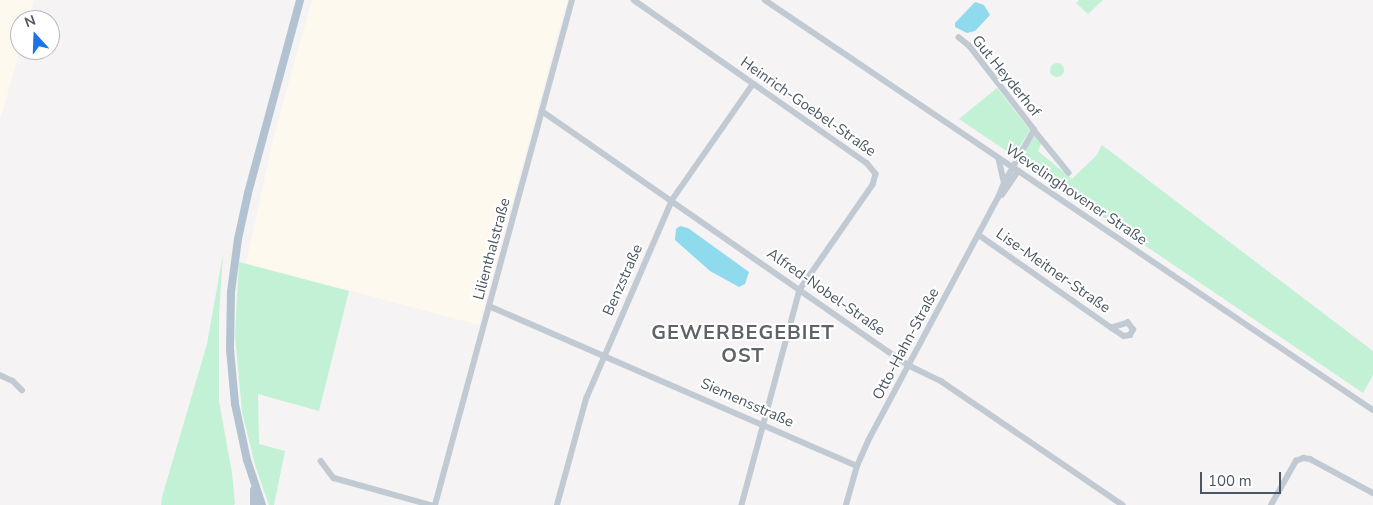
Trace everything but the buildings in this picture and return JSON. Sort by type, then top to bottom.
[{"type":"main road","points":[[262,505],[240,430],[232,379],[230,322],[232,283],[250,184],[300,0]]},
{"type":"main road","points":[[254,481],[254,505]]},
{"type":"street","name":"Lilienthalstraße","points":[[435,505],[572,0]]},
{"type":"street","name":"Heinrich-Goebel-Straße","points":[[634,0],[867,163],[876,174],[873,185],[800,290]]},
{"type":"street","name":"Wevelinghovener Straße","points":[[765,0],[1373,410]]},
{"type":"street","name":"Gut Heyderhof","points":[[959,38],[969,46],[1069,173]]},
{"type":"street","name":"Benzstraße","points":[[557,505],[584,406],[604,355],[672,200],[753,84]]},
{"type":"street","name":"Alfred-Nobel-Straße","points":[[542,111],[908,365],[941,381],[1123,505]]},
{"type":"street","name":"Gut Heyderhof","points":[[1012,166],[1034,130]]},
{"type":"street","points":[[998,157],[1004,182]]},
{"type":"street","name":"Otto-Hahn-Straße","points":[[846,505],[857,466],[908,365],[979,235],[1012,166]]},
{"type":"street","name":"Otto-Hahn-Straße","points":[[998,198],[1018,170]]},
{"type":"street","name":"Lise-Meitner-Straße","points":[[979,235],[1112,328]]},
{"type":"street","points":[[742,505],[800,290]]},
{"type":"street","name":"Siemensstraße","points":[[489,306],[857,466]]},
{"type":"street","points":[[0,374],[13,381],[22,390]]},
{"type":"street","points":[[1272,505],[1296,461],[1303,458],[1310,459],[1373,493]]},
{"type":"street","points":[[322,461],[334,478],[431,505]]},
{"type":"shaded area","points":[[0,0],[34,0],[32,10],[10,10],[10,60],[17,60],[0,120]]},
{"type":"shaded area","points":[[312,0],[567,0],[479,325],[246,263],[274,135]]},
{"type":"green space","points":[[1079,0],[1103,0],[1088,14],[1076,3]]},
{"type":"green space","points":[[1057,63],[1062,65],[1064,70],[1062,75],[1057,77],[1052,75],[1050,70],[1052,65]]},
{"type":"green space","points":[[997,88],[1030,130],[1014,156],[959,119]]},
{"type":"green space","points":[[1035,136],[1042,142],[1038,151],[1072,179],[1096,156],[1102,145],[1373,351],[1373,375],[1363,393],[1020,161],[1032,137]]},
{"type":"green space","points":[[223,254],[219,315],[219,401],[232,473],[235,503],[234,505],[161,505],[207,344]]},
{"type":"green space","points":[[239,262],[349,291],[319,411],[258,394],[259,444],[285,451],[274,505],[269,505],[255,465],[242,412],[235,335]]},
{"type":"water","points":[[975,2],[984,5],[990,15],[975,31],[967,33],[955,27],[955,23]]},
{"type":"water","points":[[680,226],[688,228],[749,272],[745,284],[739,287],[710,271],[675,240],[676,229]]},
{"type":"district","name":"GEWERBEGEBIET OST","points":[[743,344]]}]
